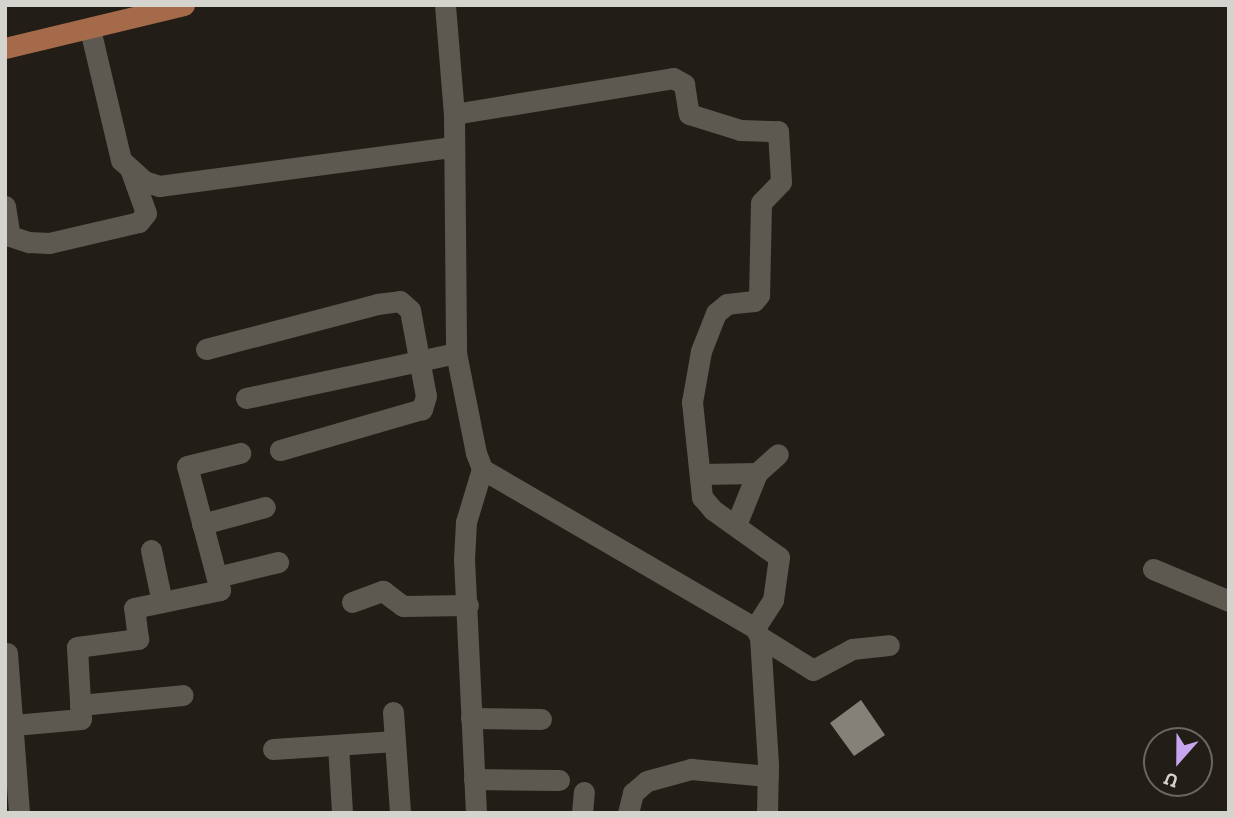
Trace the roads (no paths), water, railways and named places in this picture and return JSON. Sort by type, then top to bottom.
[{"type":"main road","points":[[5,48],[90,29],[140,12],[184,5]]},
{"type":"street","points":[[445,5],[454,114],[452,147],[456,353],[469,433],[482,469],[466,522],[465,566],[476,813]]},
{"type":"street","points":[[90,29],[121,160],[131,171],[159,186],[452,147]]},
{"type":"street","points":[[454,114],[673,78],[684,85],[689,114],[740,130],[778,131],[781,182],[761,203],[759,295],[754,301],[721,307],[701,351],[692,402],[705,503],[773,550],[781,565],[773,600],[757,633],[768,776],[767,813]]},
{"type":"street","points":[[5,206],[10,236],[29,243],[49,243],[139,222],[146,213],[131,171]]},
{"type":"street","points":[[206,349],[400,301],[411,310],[426,396],[422,409],[280,450]]},
{"type":"street","points":[[246,398],[456,353]]},
{"type":"street","points":[[9,728],[80,719],[77,647],[138,639],[134,608],[220,590],[187,466],[240,453]]},
{"type":"street","points":[[736,525],[757,473],[778,454]]},
{"type":"street","points":[[482,469],[757,633],[813,670],[852,649],[889,645]]},
{"type":"street","points":[[701,474],[757,473]]},
{"type":"street","points":[[202,524],[265,508]]},
{"type":"street","points":[[152,550],[162,602]]},
{"type":"street","points":[[216,577],[278,562]]},
{"type":"street","points":[[1153,569],[1229,601]]},
{"type":"street","points":[[352,602],[383,591],[403,606],[468,605]]},
{"type":"street","points":[[7,653],[10,810]]},
{"type":"street","points":[[80,705],[183,695]]},
{"type":"street","points":[[393,712],[400,813]]},
{"type":"street","points":[[471,718],[541,719]]},
{"type":"street","points":[[273,749],[395,741]]},
{"type":"street","points":[[338,745],[342,813]]},
{"type":"street","points":[[628,813],[633,793],[647,781],[691,769],[768,776]]},
{"type":"street","points":[[474,779],[559,780]]}]
